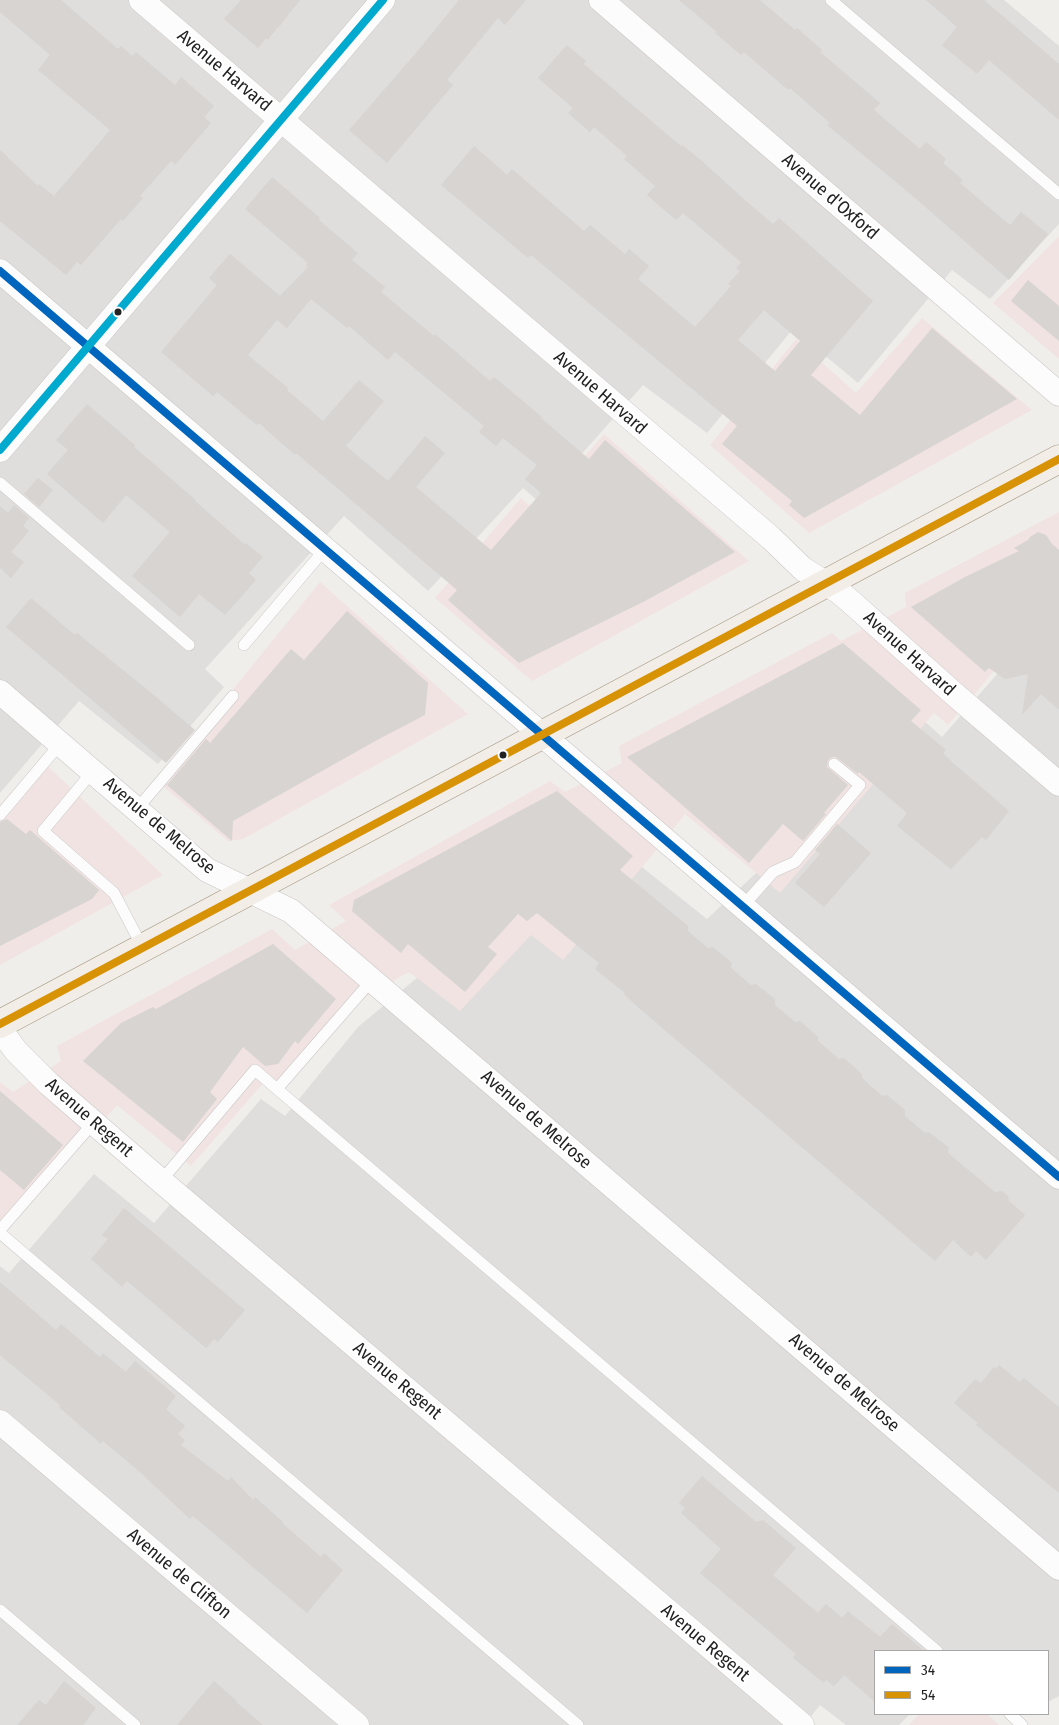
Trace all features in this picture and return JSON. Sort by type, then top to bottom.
[{"type":"main road","points":[[0,1024],[1059,459]]},
{"type":"street","name":"Avenue Harvard","points":[[141,0],[771,538],[803,570],[850,602],[1059,784]]},
{"type":"street","points":[[0,450],[383,0]]},
{"type":"street","name":"Avenue d'Oxford","points":[[601,0],[1059,394]]},
{"type":"street","points":[[0,271],[1059,1177]]},
{"type":"street","name":"Avenue de Melrose","points":[[0,692],[207,870],[291,911],[1059,1568]]},
{"type":"street","name":"Avenue Regent","points":[[0,1028],[16,1051],[35,1071],[161,1181],[802,1725]]},
{"type":"street","name":"Avenue de Clifton","points":[[0,1422],[357,1725]]},
{"type":"lane","points":[[830,0],[1059,194]]},
{"type":"lane","points":[[0,483],[189,644]]},
{"type":"lane","points":[[244,645],[325,549]]},
{"type":"lane","points":[[137,809],[233,696]]},
{"type":"lane","points":[[0,815],[60,744]]},
{"type":"lane","points":[[742,906],[773,872],[795,862],[860,785],[834,764]]},
{"type":"lane","points":[[93,771],[43,831],[114,893],[143,948]]},
{"type":"lane","points":[[277,1089],[372,980]]},
{"type":"lane","points":[[161,1181],[255,1070],[936,1650]]},
{"type":"lane","points":[[94,1122],[0,1232],[578,1725]]},
{"type":"lane","points":[[0,1610],[135,1725]]},
{"type":"lane","points":[[1011,1715],[1022,1725]]},
{"type":"shaded area","points":[[0,0],[1004,0],[1059,46],[1059,224],[990,299],[952,270],[858,383],[793,329],[707,433],[643,385],[539,502],[523,488],[428,591],[344,516],[205,669],[224,687],[158,764],[79,701],[0,793]]},
{"type":"shaded area","points":[[1059,236],[1059,359],[993,303]]},
{"type":"shaded area","points":[[922,318],[1032,410],[809,533],[710,445],[796,339],[856,393]]},
{"type":"shaded area","points":[[604,434],[749,561],[532,681],[435,598],[521,498],[536,512]]},
{"type":"shaded area","points":[[1059,512],[1059,618],[1048,608],[948,725],[934,713],[780,893],[685,814],[563,960],[531,935],[460,1011],[409,972],[356,1002],[279,1089],[265,1081],[191,1166],[117,1105],[0,1238],[0,1082],[13,1092],[61,1061],[57,1046],[272,929],[295,950],[346,921],[329,905],[550,781],[565,792],[622,763],[619,746],[832,633],[841,641],[906,607],[905,593]]},
{"type":"shaded area","points":[[320,582],[468,714],[243,839],[228,841],[158,782]]},
{"type":"shaded area","points":[[1033,633],[1059,658],[1059,1696],[1049,1701],[1049,1650],[874,1650],[874,1715],[909,1715],[899,1725],[846,1725],[820,1705],[804,1725],[0,1725],[0,1266],[9,1273],[94,1174],[154,1223],[261,1099],[285,1116],[358,1027],[436,962],[623,852],[707,919],[921,718],[942,737]]},
{"type":"shaded area","points":[[40,759],[163,875],[0,965],[0,805]]},
{"type":"shaded area","points":[[918,1715],[988,1715],[999,1725],[909,1725]]},
{"type":"building","points":[[0,0],[61,0],[118,49],[121,46],[132,56],[136,52],[175,85],[181,77],[214,106],[204,117],[211,123],[175,165],[171,161],[140,196],[143,198],[123,221],[121,219],[81,265],[77,262],[66,275],[0,221],[0,150],[38,186],[39,184],[54,196],[110,130],[38,70],[50,55],[0,12]]},
{"type":"building","points":[[241,0],[300,0],[268,40],[266,38],[258,48],[224,19]]},
{"type":"building","points":[[459,0],[526,0],[505,25],[498,18],[447,80],[453,85],[387,163],[349,130]]},
{"type":"building","points":[[679,0],[760,0],[795,30],[797,28],[822,50],[820,52],[880,103],[874,110],[920,149],[926,142],[946,159],[943,163],[963,180],[960,183],[1010,225],[1021,212],[1048,234],[1009,280],[914,197],[827,125],[830,123],[790,88],[788,90],[744,52],[741,55]]},
{"type":"building","points":[[926,0],[984,0],[1059,64],[1059,120],[989,60],[977,74],[942,45],[957,27]]},
{"type":"building","points":[[567,45],[586,61],[584,64],[681,146],[702,161],[773,224],[779,218],[873,301],[811,375],[860,415],[932,328],[1017,399],[804,518],[789,505],[792,501],[722,444],[737,426],[531,255],[528,258],[441,185],[474,146],[507,175],[512,169],[584,231],[590,225],[625,254],[629,249],[649,266],[638,279],[695,327],[731,286],[728,284],[740,271],[736,268],[741,262],[683,213],[676,220],[647,195],[655,186],[624,159],[627,156],[594,127],[590,132],[568,113],[573,108],[538,78]],"holes":[[[764,310],[800,341],[775,371],[738,340]]]},
{"type":"building","points":[[272,177],[358,253],[352,260],[385,287],[381,292],[434,336],[435,334],[490,381],[494,377],[589,459],[605,440],[735,552],[643,602],[519,663],[448,600],[457,590],[259,423],[257,425],[217,392],[213,396],[161,352],[217,285],[209,278],[230,254],[280,296],[308,267],[306,265],[308,263],[245,209]],"holes":[[[311,299],[347,328],[349,326],[388,360],[395,352],[484,426],[479,432],[496,446],[503,438],[537,465],[525,479],[541,493],[491,550],[416,487],[445,453],[425,436],[388,481],[346,446],[384,401],[359,380],[323,421],[287,390],[288,388],[248,355],[277,320],[287,328]]]},
{"type":"building","points":[[1028,280],[1059,306],[1059,341],[1011,301]]},
{"type":"building","points":[[87,404],[244,544],[246,543],[263,557],[249,573],[256,580],[225,615],[199,594],[180,617],[132,576],[170,532],[126,495],[103,523],[47,474],[68,450],[56,440]]},
{"type":"building","points":[[38,478],[53,490],[39,507],[24,494]]},
{"type":"building","points":[[14,505],[29,518],[23,526],[29,531],[11,552],[24,562],[11,578],[0,568],[0,506],[8,513]]},
{"type":"building","points":[[1038,532],[1046,535],[1059,550],[1059,710],[1041,694],[1022,715],[1028,674],[1005,679],[989,668],[985,672],[911,607],[965,577],[1019,551],[1014,548]]},
{"type":"building","points":[[31,598],[75,635],[77,633],[195,730],[166,763],[6,627]]},
{"type":"building","points":[[347,611],[428,683],[425,715],[233,821],[232,841],[167,785],[206,739],[210,743],[291,649],[304,660]]},
{"type":"building","points":[[843,643],[921,710],[911,721],[946,750],[943,753],[952,762],[1009,811],[986,840],[982,837],[951,869],[897,826],[907,813],[859,772],[858,774],[836,757],[828,760],[827,767],[848,785],[824,813],[826,814],[803,841],[783,824],[749,863],[627,757]]},
{"type":"building","points":[[557,791],[633,856],[620,870],[688,926],[688,931],[708,948],[713,947],[732,963],[731,968],[751,985],[756,984],[775,999],[775,1005],[795,1022],[800,1021],[818,1037],[818,1041],[839,1059],[844,1058],[882,1096],[887,1095],[905,1110],[905,1116],[925,1133],[929,1132],[949,1148],[948,1153],[995,1192],[1002,1191],[1008,1196],[1009,1201],[1025,1215],[986,1260],[976,1251],[971,1257],[953,1240],[935,1261],[639,1008],[625,993],[595,969],[599,963],[537,913],[527,921],[518,914],[488,947],[497,954],[465,992],[408,944],[401,953],[352,911],[354,900]]},
{"type":"building","points":[[7,819],[26,834],[30,830],[99,890],[92,899],[0,946],[0,822]]},
{"type":"building","points":[[837,824],[871,853],[824,907],[795,883],[820,854],[815,850]]},
{"type":"building","points":[[273,944],[336,999],[298,1044],[295,1041],[278,1064],[265,1066],[243,1047],[210,1092],[217,1099],[183,1142],[83,1061],[121,1023],[153,1007],[156,1009]]},
{"type":"building","points":[[0,1091],[63,1145],[24,1190],[0,1170]]},
{"type":"building","points":[[124,1208],[245,1310],[218,1342],[214,1339],[206,1348],[127,1281],[122,1287],[91,1259],[108,1239],[102,1235]]},
{"type":"building","points":[[0,1282],[56,1330],[61,1324],[100,1357],[103,1353],[126,1372],[135,1361],[176,1396],[166,1409],[185,1426],[178,1434],[185,1440],[181,1445],[228,1481],[231,1477],[253,1500],[255,1497],[321,1557],[324,1553],[343,1570],[307,1613],[193,1516],[190,1519],[141,1473],[103,1441],[101,1444],[59,1407],[60,1405],[0,1355]]},
{"type":"building","points":[[999,1365],[1020,1382],[1024,1378],[1059,1407],[1059,1493],[976,1425],[978,1423],[954,1403],[975,1379],[981,1383],[994,1367],[996,1369]]},
{"type":"building","points":[[702,1476],[756,1522],[763,1520],[796,1548],[773,1575],[818,1613],[826,1604],[842,1618],[848,1611],[880,1637],[892,1624],[923,1650],[874,1650],[874,1701],[844,1675],[834,1686],[826,1680],[824,1683],[793,1658],[796,1654],[700,1573],[721,1549],[681,1513],[685,1508],[679,1503]]},
{"type":"building","points":[[64,1681],[96,1708],[83,1725],[17,1725],[39,1700],[46,1705]]},
{"type":"building","points":[[214,1681],[236,1702],[263,1725],[177,1725]]},
{"type":"transit line","points":[[0,450],[383,0]]},
{"type":"transit line","name":"34","points":[[0,271],[1059,1177]]},
{"type":"transit line","name":"54","points":[[0,1024],[1059,459]]}]
